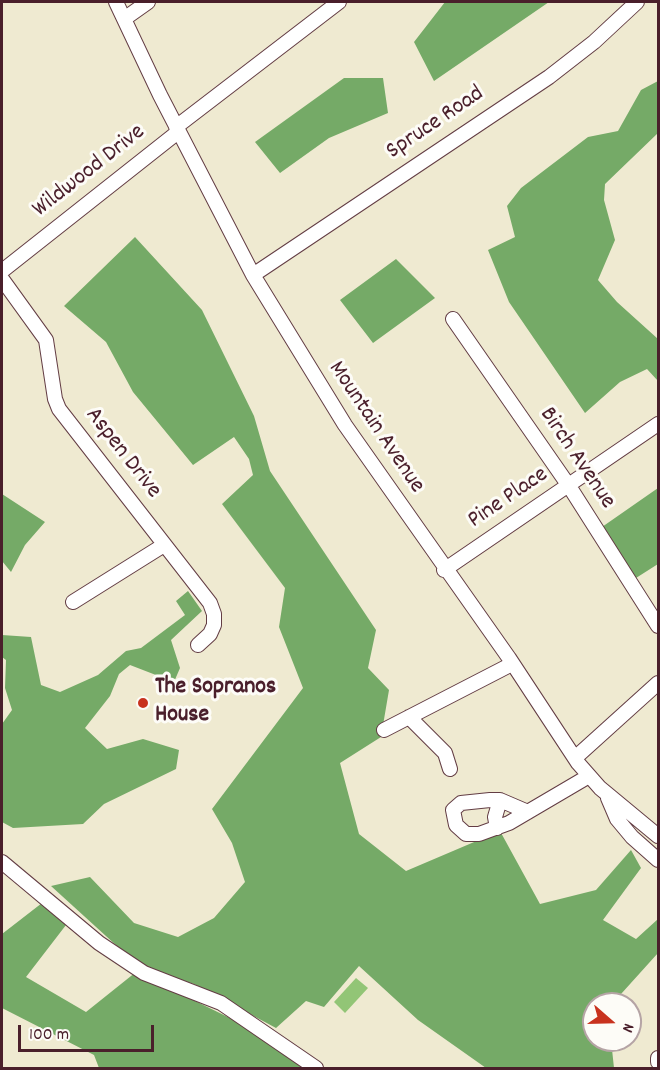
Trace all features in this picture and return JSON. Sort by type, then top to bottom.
[{"type":"street","name":"Mountain Avenue","points":[[116,2],[177,130],[253,274],[328,399],[575,758],[606,793],[658,836]]},
{"type":"street","points":[[124,19],[148,2]]},
{"type":"street","name":"Wildwood Drive","points":[[2,271],[339,2]]},
{"type":"street","name":"Spruce Road","points":[[253,274],[549,77],[594,42],[637,2]]},
{"type":"street","name":"Aspen Drive","points":[[2,279],[46,340],[55,399],[59,409],[213,608],[212,629],[198,645]]},
{"type":"street","name":"Birch Avenue","points":[[453,320],[569,486],[658,626]]},
{"type":"street","name":"Pine Place","points":[[444,570],[658,424]]},
{"type":"street","points":[[73,602],[164,545]]},
{"type":"street","points":[[384,730],[462,692],[512,664]]},
{"type":"street","points":[[575,758],[658,683]]},
{"type":"street","points":[[409,717],[445,753],[450,769]]},
{"type":"street","points":[[528,812],[500,800],[460,803],[453,810],[456,825],[466,834],[479,834],[497,828],[528,812],[589,776]]},
{"type":"street","points":[[606,793],[617,819],[632,837],[658,860]]},
{"type":"street","points":[[497,828],[495,817],[500,800]]},
{"type":"street","points":[[2,862],[99,943],[144,973],[221,1003],[316,1068]]},
{"type":"green space","points":[[445,2],[549,2],[434,81],[414,42]]},
{"type":"green space","points":[[344,78],[383,78],[388,113],[329,138],[280,173],[255,142]]},
{"type":"green space","points":[[658,81],[658,133],[605,184],[604,200],[615,240],[598,280],[617,302],[658,339],[658,381],[647,369],[620,382],[585,413],[509,302],[488,250],[515,237],[507,206],[521,188],[588,137],[618,131],[641,90]]},
{"type":"green space","points":[[135,237],[202,310],[254,416],[270,471],[376,630],[368,668],[389,690],[381,737],[340,763],[359,834],[406,871],[500,831],[540,904],[596,890],[631,850],[641,868],[603,920],[636,939],[658,919],[658,953],[623,992],[582,992],[582,1052],[612,1052],[614,1068],[486,1068],[418,1020],[359,966],[324,1007],[306,1001],[276,1028],[194,984],[140,967],[51,886],[90,877],[134,923],[178,937],[214,918],[245,882],[232,843],[212,809],[303,688],[279,627],[285,588],[222,504],[253,475],[249,459],[234,437],[193,465],[133,392],[106,342],[64,306]]},
{"type":"green space","points":[[396,259],[435,298],[373,343],[340,300]]},
{"type":"green space","points":[[658,488],[658,564],[636,578],[602,527]]},
{"type":"green space","points":[[2,494],[45,522],[25,545],[11,572],[2,561]]},
{"type":"green space","points":[[188,591],[202,611],[171,640],[180,668],[174,682],[130,665],[119,674],[110,696],[85,728],[107,749],[143,739],[179,750],[176,769],[104,804],[83,824],[13,828],[2,822],[2,724],[12,710],[5,688],[6,660],[2,657],[2,635],[31,637],[41,685],[60,692],[98,675],[126,651],[141,648],[185,615],[176,601]]},
{"type":"green space","points":[[42,903],[66,925],[26,977],[86,1012],[136,972],[238,1022],[308,1068],[99,1068],[94,1055],[2,1008],[2,934]]},
{"type":"green space","points":[[356,978],[368,988],[345,1013],[334,1002]]},
{"type":"place","name":"The Sopranos House","points":[[143,703]]}]
